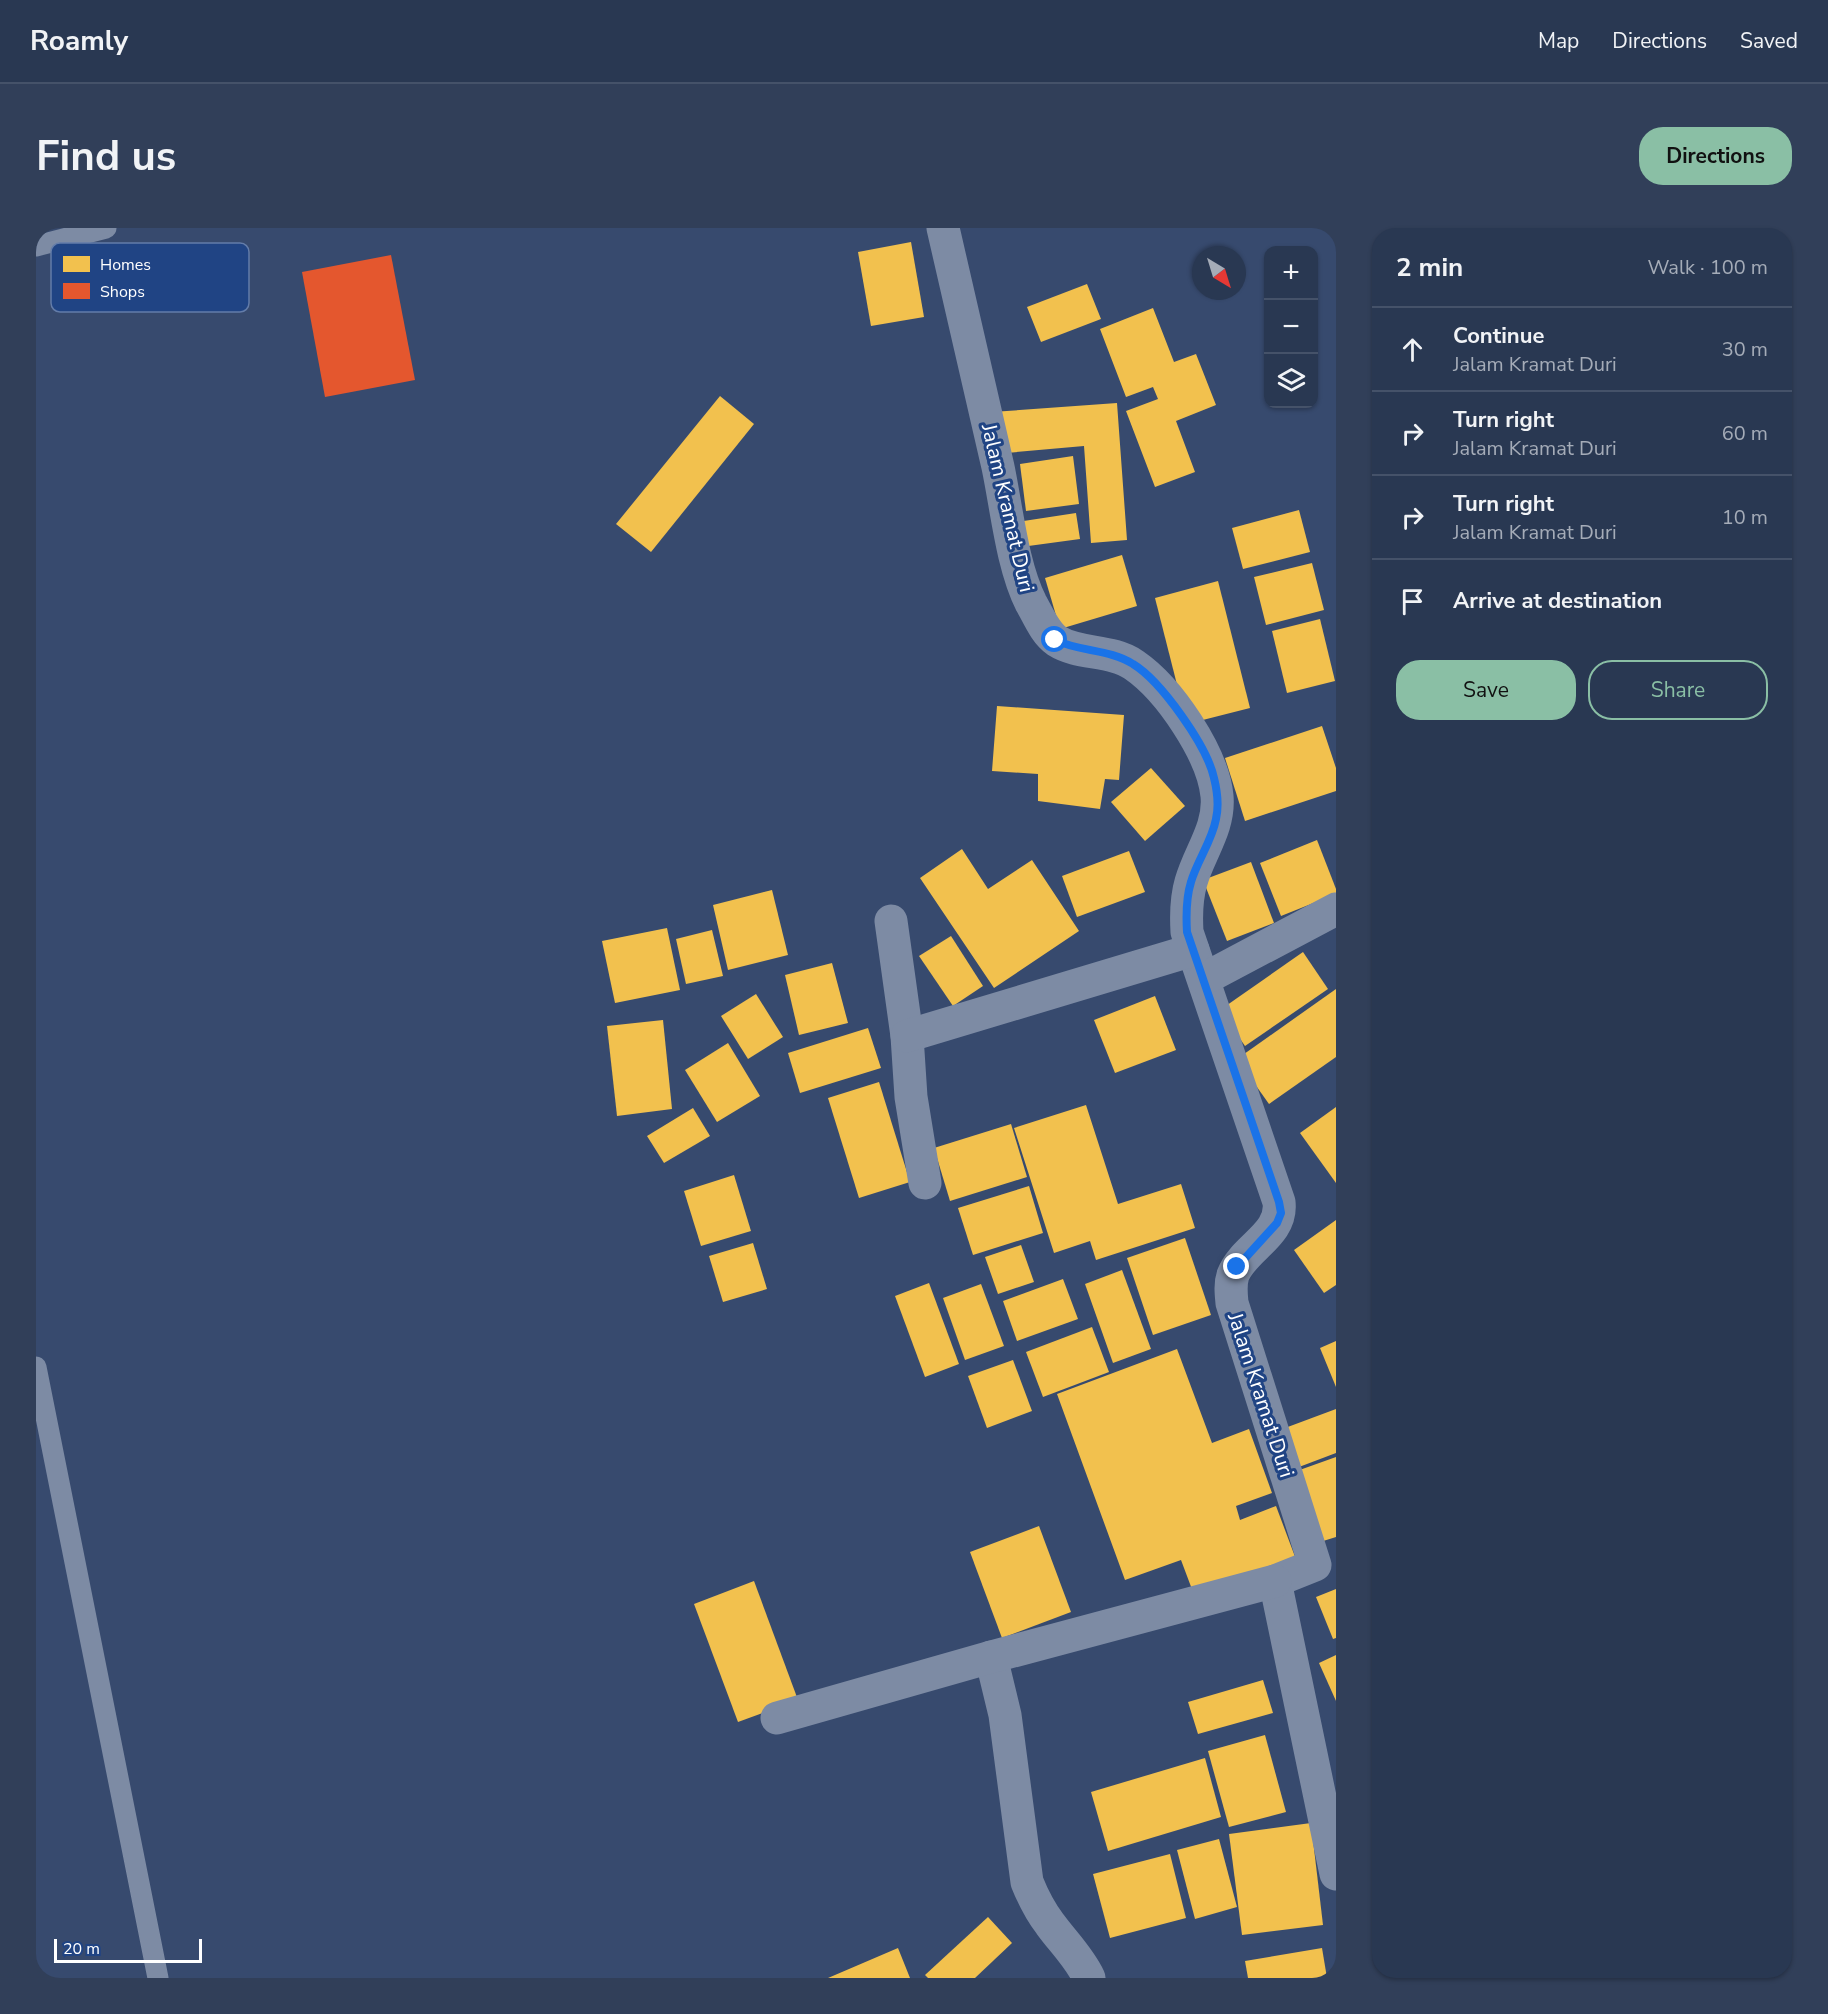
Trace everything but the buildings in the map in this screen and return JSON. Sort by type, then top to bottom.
[{"type":"street","name":"Jalam Kramat Duri","points":[[777,1718],[991,1657],[1275,1581],[1325,1561],[1232,1302],[1230,1288],[1237,1267],[1277,1223],[1281,1213],[1187,932],[1187,900],[1191,882],[1216,819],[1217,799],[1214,776],[1200,745],[1169,699],[1155,683],[1134,664],[1110,654],[1069,646],[1055,640],[1041,622],[1030,601],[1020,578],[998,468],[943,228]]},
{"type":"street","points":[[907,1036],[1198,964],[1336,909]]},
{"type":"street","points":[[891,921],[907,1036],[911,1097],[925,1183]]},
{"type":"street","points":[[1275,1581],[1336,1874]]},
{"type":"street","points":[[991,1657],[1005,1715],[1027,1882],[1035,1901],[1081,1961],[1089,1978]]},
{"type":"lane","points":[[36,246],[106,228]]},
{"type":"lane","points":[[36,1367],[158,1978]]},
{"type":"route","points":[[1055,640],[1069,646],[1110,654],[1134,664],[1169,699],[1200,745],[1214,776],[1217,799],[1216,819],[1191,882],[1187,900],[1187,932],[1281,1213],[1277,1223],[1237,1267]]}]
